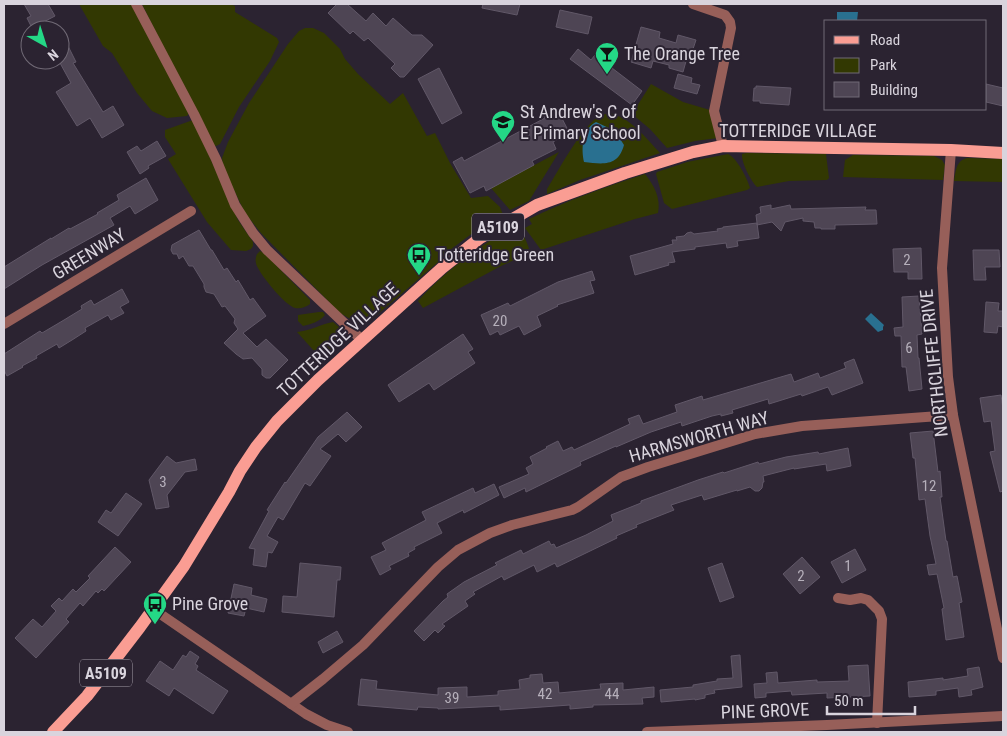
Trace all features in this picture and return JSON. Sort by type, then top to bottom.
[{"type":"main road","name":"TOTTERIDGE VILLAGE","points":[[153,609],[199,541],[256,446],[277,421],[318,380],[462,251],[480,238],[538,205],[625,173],[693,152],[723,146],[951,150],[1003,153]]},
{"type":"main road","name":"A5109","points":[[53,732],[87,696],[153,609]]},
{"type":"street","points":[[136,4],[216,159],[235,205],[253,233],[268,250],[362,340]]},
{"type":"street","points":[[693,4],[725,15],[730,22],[731,28],[714,111],[723,146]]},
{"type":"street","name":"NORTHCLIFFE DRIVE","points":[[951,150],[942,268],[948,377],[953,415],[1003,658]]},
{"type":"street","name":"GREENWAY","points":[[4,324],[191,211]]},
{"type":"street","name":"HARMSWORTH WAY","points":[[291,704],[363,645],[438,566],[458,550],[490,533],[512,525],[572,510],[621,477],[755,434],[802,426],[953,415]]},
{"type":"street","points":[[838,598],[850,600],[862,598],[868,600],[879,611],[882,619],[877,723]]},
{"type":"street","points":[[153,609],[306,714],[327,725],[348,732]]},
{"type":"street","name":"PINE GROVE","points":[[647,732],[1003,716]]},
{"type":"green space","points":[[79,4],[133,4],[189,113],[187,116],[167,118],[152,111],[137,93],[112,53],[103,46]]},
{"type":"green space","points":[[142,4],[230,4],[235,6],[235,12],[277,38],[279,42],[270,61],[239,107],[220,144],[212,145]]},
{"type":"green space","name":"Totteridge Green","points":[[305,28],[313,28],[324,33],[340,49],[345,59],[358,74],[390,104],[403,93],[427,136],[435,133],[471,198],[488,196],[500,207],[503,215],[450,250],[371,320],[359,324],[340,313],[261,233],[245,213],[223,167],[222,158],[228,142],[249,103],[288,44],[299,31]]},
{"type":"green space","points":[[651,84],[683,102],[710,110],[718,138],[667,148],[650,129],[632,114]]},
{"type":"green space","name":"Totteridge Green","points":[[609,113],[631,123],[660,153],[580,180],[547,194],[547,189],[570,150],[584,131],[598,117]]},
{"type":"green space","points":[[193,120],[238,220],[253,242],[251,249],[246,251],[231,250],[207,222],[168,159],[176,154],[165,137],[165,130]]},
{"type":"green space","name":"Totteridge Green","points":[[559,152],[529,201],[510,210],[491,188]]},
{"type":"green space","points":[[728,154],[738,164],[750,188],[672,209],[664,203],[657,172],[687,162]]},
{"type":"green space","points":[[742,154],[826,154],[829,178],[827,180],[789,181],[757,187],[749,176],[743,162]]},
{"type":"green space","points":[[853,155],[934,156],[942,160],[945,165],[943,180],[843,177],[845,160]]},
{"type":"green space","points":[[963,159],[1003,159],[1003,182],[954,181],[959,164]]},
{"type":"green space","name":"Totteridge Green","points":[[645,174],[656,192],[659,207],[658,213],[541,250],[525,228],[532,224],[529,219],[543,212]]},
{"type":"green space","name":"Totteridge Green","points":[[515,226],[525,238],[530,253],[501,266],[423,308],[418,301],[440,279],[476,250]]},
{"type":"green space","points":[[260,251],[310,300],[310,304],[303,308],[295,308],[280,297],[264,278],[257,266],[256,258]]},
{"type":"green space","points":[[323,312],[325,315],[315,322],[303,326],[298,321],[298,315]]},
{"type":"green space","points":[[333,322],[339,327],[342,336],[324,362],[297,332]]},
{"type":"water","points":[[837,12],[858,12],[857,20],[837,20]]},
{"type":"water","points":[[596,122],[615,131],[624,145],[614,161],[603,163],[584,162],[585,134],[591,125]]},
{"type":"water","points":[[871,313],[884,325],[883,330],[878,332],[865,319]]},
{"type":"building","points":[[24,4],[48,4],[55,16],[47,20],[28,20],[27,18],[31,16]]},
{"type":"building","points":[[337,4],[347,4],[366,21],[373,13],[386,26],[393,18],[412,35],[422,35],[433,45],[404,77],[400,77],[391,68],[395,64],[368,38],[364,41],[353,31],[350,34],[328,13]]},
{"type":"building","points":[[483,4],[520,4],[517,15],[482,8]]},
{"type":"building","points":[[560,10],[592,17],[588,34],[556,27]]},
{"type":"building","points":[[641,27],[660,32],[659,38],[676,43],[678,35],[696,40],[691,55],[688,54],[683,72],[669,68],[669,65],[653,61],[651,68],[631,62]]},
{"type":"building","name":"The Orange Tree","points":[[578,49],[591,60],[595,55],[642,91],[632,105],[570,59]]},
{"type":"building","points":[[70,50],[76,62],[73,63],[103,112],[113,106],[124,125],[102,138],[90,118],[77,126],[56,92],[71,83],[64,70],[70,70]]},
{"type":"building","points":[[439,68],[462,113],[442,124],[418,79]]},
{"type":"building","points":[[678,74],[692,78],[691,83],[700,85],[697,94],[674,88]]},
{"type":"building","points":[[987,84],[1003,88],[1003,106],[987,102]]},
{"type":"building","points":[[756,86],[791,88],[789,105],[753,101],[754,88]]},
{"type":"building","points":[[556,107],[569,132],[553,142],[556,149],[532,161],[534,165],[486,191],[484,186],[470,193],[453,162],[462,157],[464,161],[545,118],[543,114]]},
{"type":"building","points":[[157,141],[166,156],[148,166],[149,168],[140,174],[127,152],[137,146],[141,151]]},
{"type":"building","points":[[146,178],[158,200],[135,214],[130,206],[110,218],[114,225],[42,265],[4,289],[4,267],[51,238],[98,214],[119,200],[117,195]]},
{"type":"building","points":[[771,205],[771,209],[790,205],[791,209],[866,207],[865,210],[876,210],[877,224],[835,225],[835,229],[821,229],[815,228],[814,222],[803,221],[803,218],[785,222],[781,231],[772,222],[757,225],[759,238],[737,241],[738,246],[727,248],[726,243],[672,252],[675,262],[635,275],[630,256],[673,244],[672,240],[677,240],[676,237],[684,236],[687,233],[718,231],[717,229],[723,227],[757,223],[756,215],[761,213],[760,207]]},
{"type":"building","points":[[199,230],[224,270],[227,268],[236,282],[238,280],[250,300],[253,298],[266,316],[243,333],[257,347],[266,339],[288,360],[270,378],[262,375],[262,369],[252,358],[243,359],[224,343],[238,329],[234,323],[235,319],[225,306],[222,307],[214,294],[206,292],[204,284],[193,266],[189,266],[183,256],[179,259],[177,254],[173,254],[171,250],[172,245]]},
{"type":"building","points":[[921,248],[922,279],[908,279],[908,272],[894,272],[893,249]]},
{"type":"building","points":[[973,250],[999,250],[1000,267],[985,267],[986,280],[974,280]]},
{"type":"building","points":[[592,271],[595,280],[590,281],[594,293],[557,305],[537,316],[541,326],[524,335],[519,326],[500,335],[498,331],[490,335],[481,315],[508,303],[510,306],[558,282]]},
{"type":"building","points":[[122,289],[129,302],[120,307],[124,313],[111,320],[108,315],[85,328],[86,331],[59,348],[57,344],[7,376],[4,370],[4,354],[40,331],[42,333],[82,309],[81,306],[91,300],[94,305]]},
{"type":"building","points":[[919,296],[922,334],[917,335],[922,389],[909,391],[906,367],[902,367],[901,336],[895,336],[894,328],[903,327],[902,297]]},
{"type":"building","points":[[986,302],[999,303],[998,311],[1003,311],[1003,327],[998,326],[997,333],[984,332]]},
{"type":"building","points":[[463,334],[473,349],[468,352],[475,363],[434,390],[429,383],[399,402],[388,385]]},
{"type":"building","points":[[854,359],[863,383],[832,395],[828,387],[769,404],[768,399],[732,410],[733,413],[712,416],[682,426],[681,422],[651,432],[580,462],[581,465],[526,492],[525,488],[504,498],[499,487],[529,474],[526,468],[533,464],[530,457],[558,441],[563,451],[572,447],[574,450],[630,424],[628,419],[639,415],[643,424],[677,412],[675,405],[702,396],[703,400],[791,374],[794,382],[818,373],[820,378],[846,368],[844,363]]},
{"type":"building","points":[[1001,395],[1003,409],[1003,491],[1000,492],[990,452],[995,451],[991,421],[984,422],[980,398]]},
{"type":"building","points":[[347,412],[362,427],[346,442],[338,434],[320,449],[331,456],[310,486],[305,483],[283,520],[278,517],[267,536],[278,542],[272,553],[268,552],[266,567],[253,565],[255,549],[249,548],[269,511],[267,510],[318,437]]},
{"type":"building","points":[[933,431],[938,472],[940,471],[942,497],[940,497],[946,541],[953,577],[957,576],[962,602],[959,603],[964,637],[946,640],[942,609],[944,608],[937,574],[929,575],[927,565],[936,564],[925,499],[919,500],[915,458],[913,458],[910,433]]},
{"type":"building","points":[[848,448],[851,466],[827,471],[826,464],[794,468],[763,476],[764,482],[759,491],[755,491],[750,487],[704,500],[702,495],[671,505],[674,510],[636,525],[637,527],[616,536],[617,538],[557,567],[555,563],[537,572],[534,565],[504,580],[502,576],[473,592],[475,594],[465,601],[468,606],[442,624],[445,626],[438,633],[435,630],[424,641],[414,631],[448,597],[447,594],[464,582],[497,565],[495,563],[521,550],[523,554],[549,541],[556,548],[613,521],[611,515],[641,503],[641,501],[723,472],[758,462],[759,464],[786,457],[818,452],[819,454]]},
{"type":"building","points":[[167,456],[176,463],[195,459],[197,470],[185,472],[167,495],[169,507],[156,509],[149,480]]},
{"type":"building","points":[[494,484],[499,495],[464,513],[463,510],[437,523],[442,533],[414,547],[415,549],[408,553],[409,556],[389,566],[391,569],[380,575],[371,557],[386,550],[382,543],[426,520],[422,512],[473,488],[475,493]]},
{"type":"building","points":[[126,493],[142,504],[118,536],[98,522],[106,510],[111,513]]},
{"type":"building","points":[[115,547],[131,562],[104,591],[102,589],[98,593],[96,591],[83,606],[80,603],[66,619],[69,622],[36,658],[15,638],[33,619],[42,627],[56,611],[51,606],[59,598],[62,601],[73,589],[76,592]]},
{"type":"building","points":[[855,549],[866,570],[842,583],[831,562]]},
{"type":"building","points":[[802,557],[820,577],[800,594],[783,574]]},
{"type":"building","points":[[300,563],[341,567],[340,580],[337,580],[334,617],[282,612],[283,596],[297,597]]},
{"type":"building","points":[[722,563],[734,597],[720,602],[708,568]]},
{"type":"building","points":[[234,584],[252,588],[251,595],[267,599],[264,612],[246,608],[244,616],[228,613]]},
{"type":"building","points":[[337,631],[343,642],[323,653],[318,642]]},
{"type":"building","points":[[190,651],[199,657],[195,664],[198,666],[196,670],[228,691],[213,714],[174,688],[169,696],[146,681],[160,661],[173,670],[183,655],[186,657]]},
{"type":"building","points":[[740,655],[742,687],[714,690],[715,693],[695,700],[661,702],[660,690],[693,687],[693,685],[717,681],[717,679],[733,678],[731,656]]},
{"type":"building","points":[[868,665],[870,696],[827,698],[827,693],[792,695],[791,691],[766,693],[766,697],[755,698],[754,684],[767,683],[766,673],[777,672],[778,683],[817,680],[817,682],[849,681],[848,666]]},
{"type":"building","points":[[979,667],[983,687],[971,690],[972,695],[959,697],[958,688],[936,691],[936,695],[909,697],[908,682],[968,676],[967,669]]},
{"type":"building","points":[[542,674],[543,683],[558,682],[559,693],[601,689],[600,684],[623,683],[623,690],[654,687],[654,697],[642,698],[643,704],[593,705],[593,707],[570,709],[570,705],[500,710],[500,706],[438,709],[418,707],[417,710],[358,705],[361,679],[377,681],[376,689],[438,695],[438,688],[467,687],[467,697],[498,695],[498,691],[520,689],[519,680],[530,678],[530,675]]},
{"type":"place","name":"The Orange Tree","points":[[607,75]]},
{"type":"place","name":"St Andrew's C of E Primary School","points":[[503,143]]},
{"type":"place","name":"Totteridge Green","points":[[419,276]]},
{"type":"place","name":"Pine Grove","points":[[155,625]]}]
